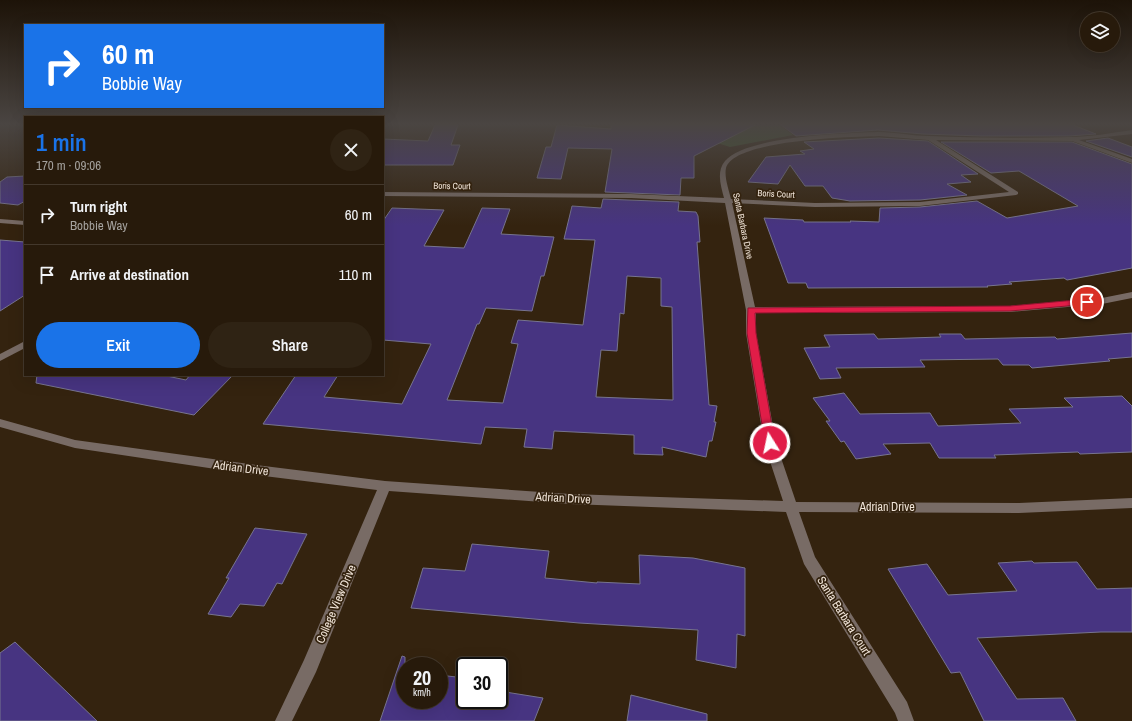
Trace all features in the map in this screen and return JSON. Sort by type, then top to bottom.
[{"type":"street","name":"Santa Barbara Drive","points":[[731,159],[728,161],[724,168],[723,179],[751,310],[751,333],[770,443],[791,507]]},
{"type":"street","name":"Boris Court","points":[[384,194],[631,196],[815,205],[920,204],[1016,193],[962,159]]},
{"type":"street","points":[[0,221],[24,223]]},
{"type":"street","points":[[751,310],[1010,309],[1102,301],[1132,295]]},
{"type":"street","points":[[0,358],[24,345]]},
{"type":"street","name":"Adrian Drive","points":[[0,423],[75,444],[197,462],[385,486],[570,499],[791,507],[1019,508],[1132,503]]},
{"type":"street","name":"College View Drive","points":[[283,721],[310,666],[385,486]]},
{"type":"street","name":"Santa Barbara Court","points":[[791,507],[809,560],[901,708],[906,721]]},
{"type":"building","points":[[384,159],[455,159],[453,165],[384,165]]},
{"type":"building","points":[[543,159],[566,159],[561,179],[537,178]]},
{"type":"building","points":[[610,159],[694,159],[694,178],[681,178],[680,195],[605,192]]},
{"type":"building","points":[[765,159],[955,159],[978,174],[961,175],[971,182],[947,184],[967,195],[920,200],[850,201],[832,198],[823,186],[805,186],[790,165],[778,184],[748,182]]},
{"type":"building","points":[[968,159],[1117,159],[1132,164],[1132,268],[1067,280],[1064,278],[1009,282],[1012,284],[987,286],[988,287],[808,288],[806,283],[788,283],[764,218],[803,220],[804,222],[879,222],[880,208],[920,207],[977,201],[1007,218],[1078,206],[1019,171],[991,173]]},
{"type":"building","points":[[24,176],[24,202],[18,205],[0,203],[0,182],[7,177]]},
{"type":"building","points":[[603,199],[679,202],[678,211],[696,212],[698,216],[700,242],[697,242],[709,405],[717,406],[714,422],[716,422],[712,441],[709,441],[706,457],[662,447],[663,455],[634,454],[634,435],[554,431],[552,449],[524,447],[527,429],[485,427],[481,444],[263,424],[295,376],[337,376],[324,397],[402,404],[431,344],[384,340],[384,220],[392,208],[444,210],[424,246],[464,248],[482,208],[510,209],[501,234],[554,237],[544,276],[541,276],[532,311],[486,308],[479,324],[477,324],[447,400],[503,403],[518,344],[511,343],[518,320],[583,325],[595,240],[564,239],[572,206],[601,208]],"holes":[[[627,276],[661,278],[661,306],[672,307],[673,400],[596,397],[601,350],[617,351],[620,313],[624,314]]]},
{"type":"building","points":[[0,240],[24,242],[24,296],[0,311]]},
{"type":"building","points":[[1132,333],[1132,357],[1108,359],[1110,361],[1032,368],[1029,365],[1003,365],[998,359],[920,360],[925,367],[836,368],[841,378],[820,379],[804,348],[830,347],[824,335],[874,334],[878,339],[941,337],[939,334],[961,334],[965,339],[1055,337],[1057,339]]},
{"type":"building","points":[[37,376],[167,376],[186,380],[189,376],[232,376],[194,415],[36,383]]},
{"type":"building","points":[[844,393],[860,414],[930,413],[938,426],[1021,423],[1009,409],[1073,407],[1064,398],[1122,396],[1132,406],[1132,452],[994,455],[996,458],[939,458],[930,443],[883,444],[891,454],[856,459],[844,441],[841,442],[826,421],[830,421],[813,398]]},
{"type":"building","points":[[255,528],[307,534],[282,584],[277,583],[264,606],[240,604],[231,617],[208,614],[229,578],[226,578]]},
{"type":"building","points":[[472,544],[549,551],[545,578],[597,583],[640,584],[639,555],[693,558],[745,568],[745,636],[737,634],[736,668],[696,660],[698,630],[579,623],[411,608],[423,568],[465,571]]},
{"type":"building","points":[[1032,561],[1034,563],[1077,562],[1097,589],[1132,588],[1132,632],[977,638],[1017,699],[1063,698],[1076,721],[984,721],[960,672],[951,673],[888,569],[927,564],[948,595],[1017,591],[998,563]]},
{"type":"building","points":[[15,642],[97,721],[0,721],[0,653]]},
{"type":"building","points":[[396,674],[396,709],[448,709],[448,676],[456,677],[456,709],[508,709],[508,692],[543,698],[534,721],[380,721]]},
{"type":"building","points":[[631,695],[707,714],[707,721],[627,721]]},
{"type":"route","points":[[770,443],[751,333],[751,310],[1010,309],[1087,302]]}]
